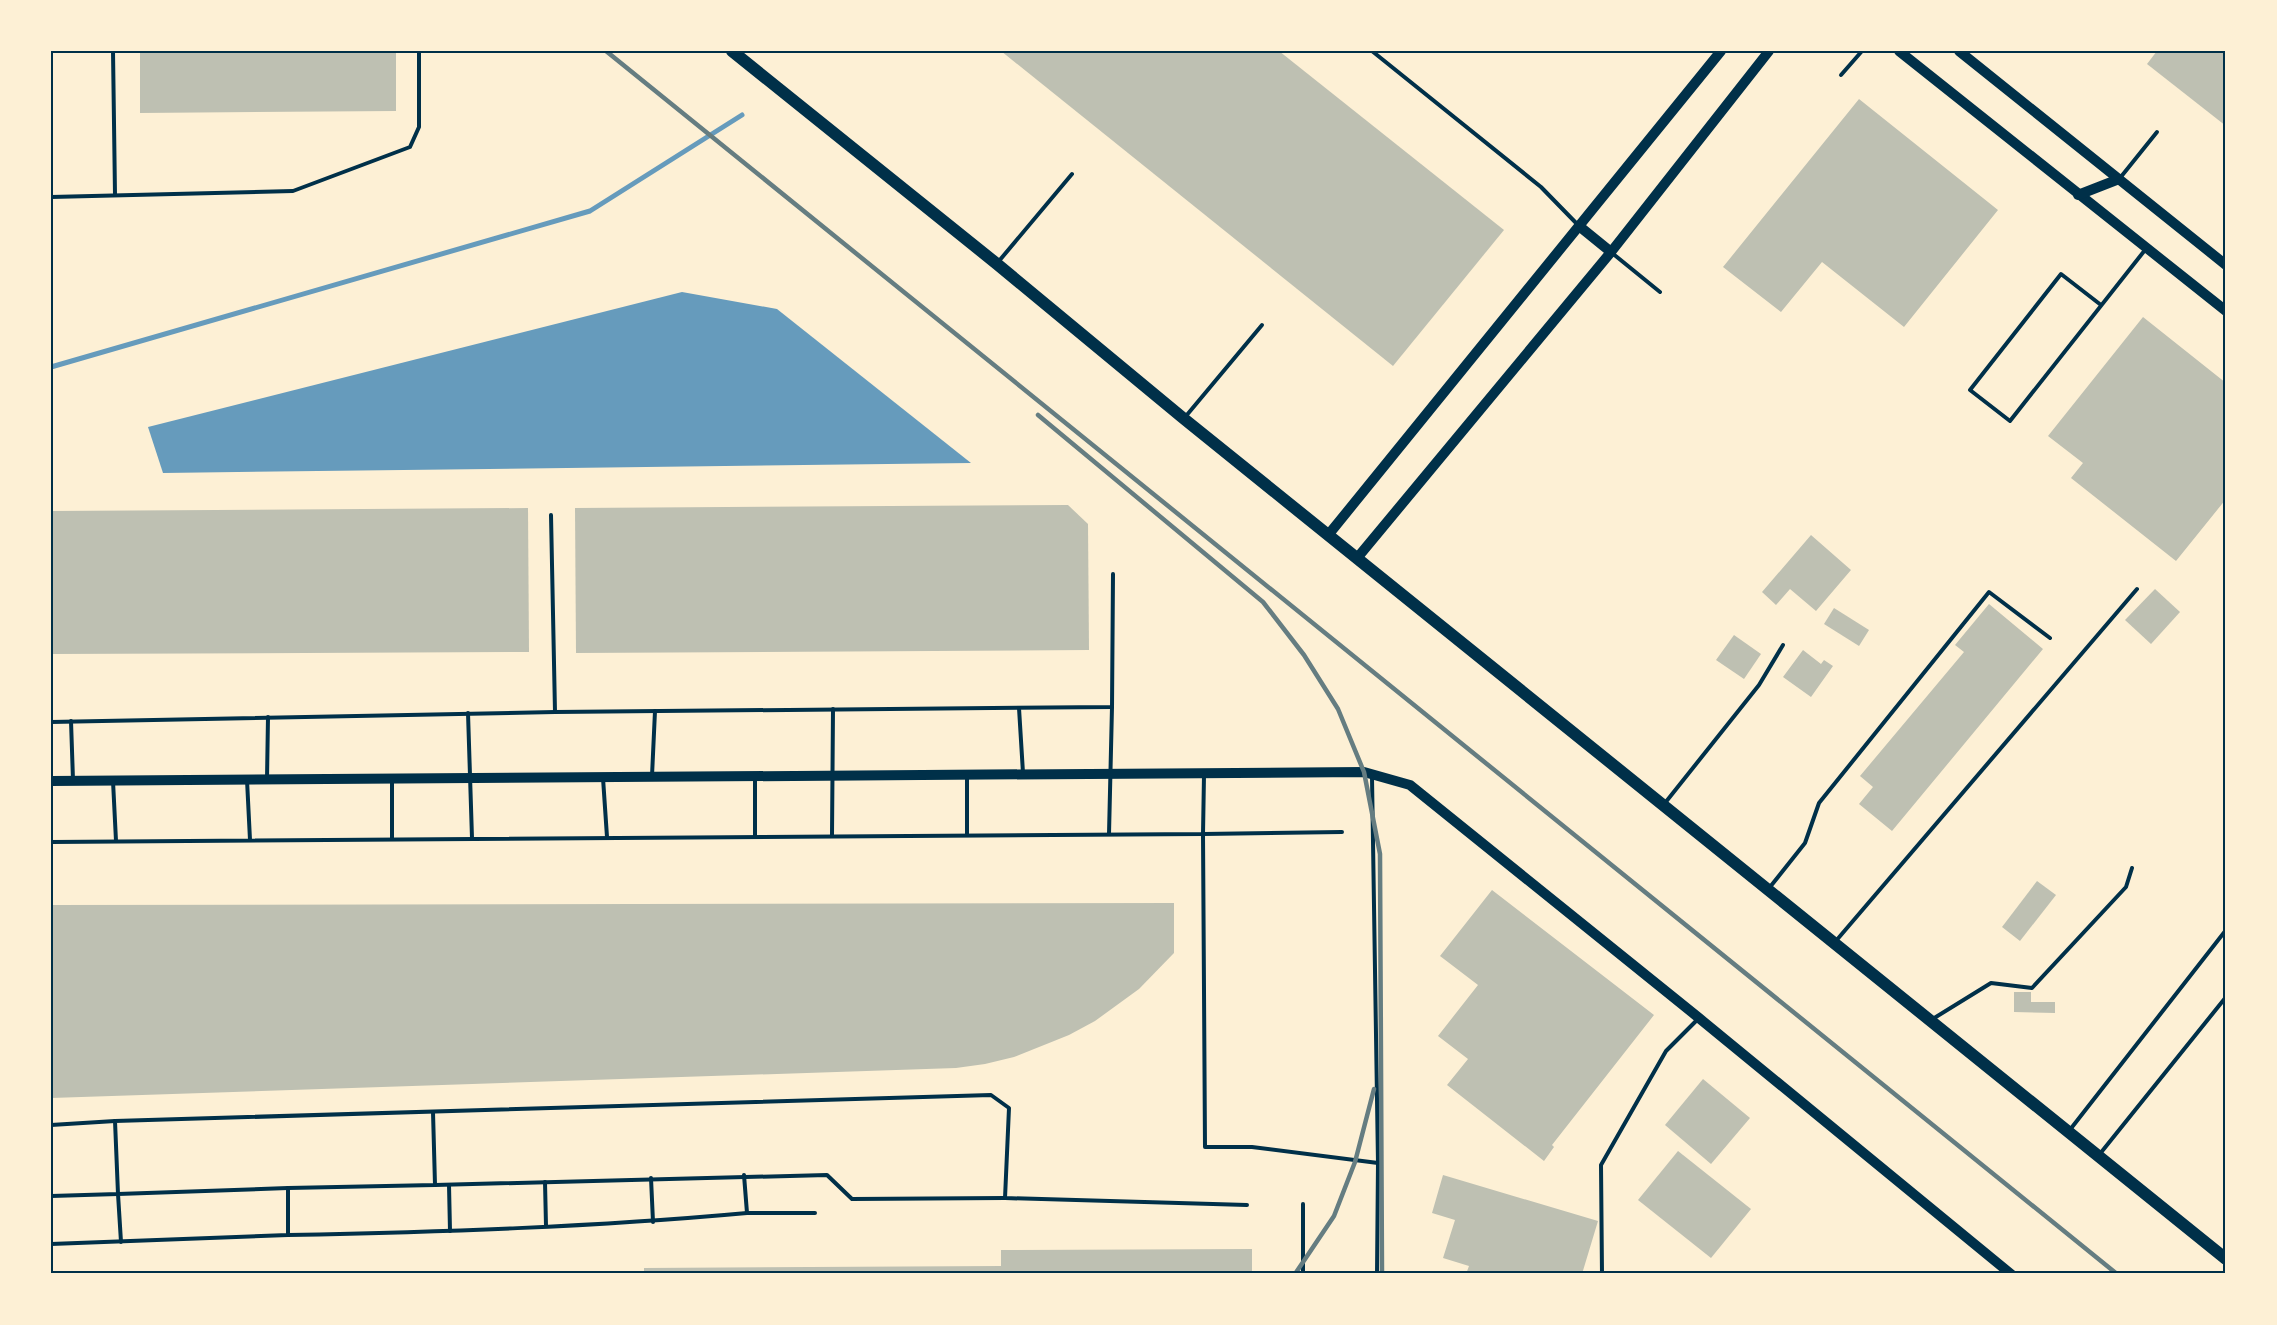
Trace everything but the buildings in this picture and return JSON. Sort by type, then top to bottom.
[{"type":"main road","points":[[732,51],[997,264],[1183,418],[2226,1259]]},
{"type":"street","points":[[1329,534],[1721,51]]},
{"type":"street","points":[[1358,557],[1611,252],[1769,51]]},
{"type":"street","points":[[1899,51],[2145,249],[2226,311]]},
{"type":"street","points":[[1959,51],[2226,266]]},
{"type":"street","points":[[2078,195],[2119,179]]},
{"type":"street","points":[[1579,226],[1611,252]]},
{"type":"street","points":[[51,781],[1204,772],[1372,774],[1410,785],[1700,1018],[2011,1274]]},
{"type":"lane","points":[[112,51],[115,195]]},
{"type":"lane","points":[[51,197],[293,191],[410,147],[419,127],[419,51]]},
{"type":"lane","points":[[1372,51],[1541,187],[1579,226]]},
{"type":"lane","points":[[1841,75],[1862,51]]},
{"type":"lane","points":[[2119,179],[2157,132]]},
{"type":"lane","points":[[997,264],[1072,174]]},
{"type":"lane","points":[[2101,305],[2061,274],[1970,390],[2010,421],[2145,249]]},
{"type":"lane","points":[[1611,252],[1660,292]]},
{"type":"lane","points":[[1183,418],[1262,325]]},
{"type":"lane","points":[[551,515],[555,712]]},
{"type":"lane","points":[[1109,834],[1113,574]]},
{"type":"lane","points":[[1834,943],[2137,589]]},
{"type":"lane","points":[[1768,889],[1805,843],[1819,803],[1989,592],[2050,638]]},
{"type":"lane","points":[[1664,805],[1759,685],[1783,645]]},
{"type":"lane","points":[[51,722],[468,713],[1112,707]]},
{"type":"lane","points":[[1019,708],[1023,774]]},
{"type":"lane","points":[[832,836],[833,709]]},
{"type":"lane","points":[[652,776],[655,711]]},
{"type":"lane","points":[[468,713],[472,838]]},
{"type":"lane","points":[[267,779],[268,717]]},
{"type":"lane","points":[[71,721],[73,781]]},
{"type":"lane","points":[[1204,772],[1205,1148],[1252,1147],[1378,1163]]},
{"type":"lane","points":[[967,774],[967,835]]},
{"type":"lane","points":[[1372,774],[1378,1163],[1377,1274]]},
{"type":"lane","points":[[754,776],[755,836]]},
{"type":"lane","points":[[603,777],[607,837]]},
{"type":"lane","points":[[392,778],[392,838]]},
{"type":"lane","points":[[247,780],[250,840]]},
{"type":"lane","points":[[113,781],[116,841]]},
{"type":"lane","points":[[51,842],[1342,832]]},
{"type":"lane","points":[[1931,1020],[1991,983],[2032,988],[2126,887],[2132,868]]},
{"type":"lane","points":[[2069,1132],[2226,930]]},
{"type":"lane","points":[[2098,1156],[2226,997]]},
{"type":"lane","points":[[1602,1274],[1601,1165],[1666,1050],[1700,1018]]},
{"type":"lane","points":[[51,1125],[115,1121],[991,1095],[1009,1108],[1005,1198]]},
{"type":"lane","points":[[433,1112],[435,1185]]},
{"type":"lane","points":[[115,1121],[121,1242]]},
{"type":"lane","points":[[744,1175],[747,1213]]},
{"type":"lane","points":[[51,1196],[744,1175],[827,1175],[852,1199],[1005,1198],[1247,1205]]},
{"type":"lane","points":[[651,1178],[653,1222]]},
{"type":"lane","points":[[545,1182],[546,1226]]},
{"type":"lane","points":[[449,1185],[450,1232]]},
{"type":"lane","points":[[288,1188],[288,1236]]},
{"type":"lane","points":[[1303,1204],[1303,1274]]},
{"type":"lane","points":[[51,1244],[450,1232],[653,1222],[747,1213],[815,1213]]},
{"type":"water","points":[[682,292],[777,309],[971,463],[163,473],[148,427]]},
{"type":"waterway","points":[[51,367],[590,211],[742,115]]},
{"type":"railway","points":[[606,51],[2117,1274]]},
{"type":"railway","points":[[1038,415],[1263,602],[1304,655],[1338,709],[1364,772],[1380,854],[1382,1274]]},
{"type":"railway","points":[[1295,1274],[1334,1216],[1355,1162],[1374,1089]]}]
